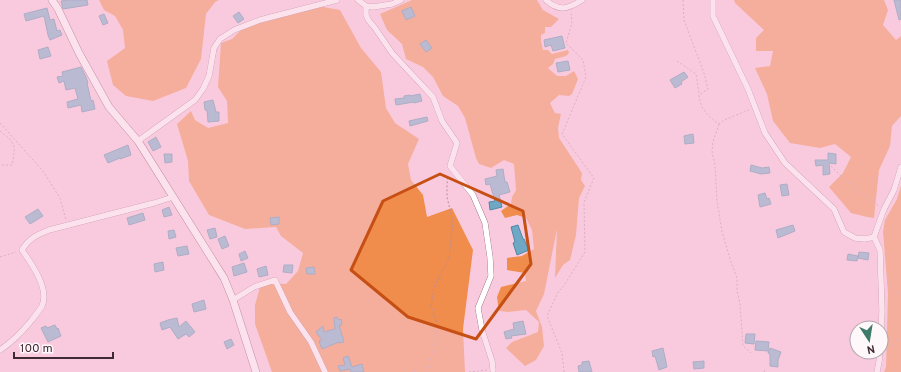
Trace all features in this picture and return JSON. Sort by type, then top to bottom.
[{"type":"street","points":[[52,0],[109,107],[138,141],[224,278],[233,300],[256,372]]},
{"type":"street","points":[[138,141],[195,100],[203,89],[209,76],[214,48],[220,40],[234,30],[260,20],[337,0]]},
{"type":"street","points":[[358,0],[366,6],[392,4],[401,0]]},
{"type":"street","points":[[546,0],[552,6],[559,8],[570,7],[582,0]]},
{"type":"street","points":[[713,0],[713,16],[748,89],[765,133],[785,163],[834,209],[844,232],[855,238],[874,237]]},
{"type":"street","points":[[366,6],[366,15],[369,21],[392,53],[433,97],[442,121],[457,144],[450,166],[472,195],[485,224],[491,276],[478,308],[482,330],[492,361],[493,370]]},
{"type":"street","points":[[882,320],[880,250],[874,237],[884,209],[894,190],[901,167]]},
{"type":"street","points":[[0,350],[22,333],[43,305],[44,296],[42,284],[32,264],[22,250],[32,237],[49,230],[172,197]]},
{"type":"street","points":[[233,300],[254,287],[275,280],[290,312],[310,342],[325,372]]},
{"type":"street","points":[[877,372],[879,360]]},
{"type":"path","points":[[683,0],[684,20],[704,73],[708,89],[699,94]]},
{"type":"path","points":[[564,372],[562,353],[547,316],[558,292],[563,287],[585,252],[584,202],[594,178],[562,134],[586,77],[583,60],[566,43],[572,23],[570,7]]},
{"type":"path","points":[[677,61],[696,74],[700,102],[705,112],[711,119],[719,124]]},
{"type":"path","points":[[751,352],[743,346],[737,278],[722,232],[717,201],[715,165],[712,152],[713,142],[719,124],[724,120],[755,108]]},
{"type":"path","points":[[0,124],[43,171],[60,198],[67,226]]},
{"type":"path","points":[[0,131],[9,138],[15,148],[12,165],[0,165]]},
{"type":"path","points":[[427,372],[438,326],[431,306],[434,287],[449,258],[453,222],[447,197],[447,184],[450,166]]},
{"type":"path","points":[[831,166],[853,188],[884,209]]},
{"type":"path","points":[[0,257],[22,250]]},
{"type":"path","points":[[881,280],[887,283],[901,296]]},
{"type":"path","points":[[889,347],[901,337]]},
{"type":"path","points":[[469,372],[493,370]]},
{"type":"path","points":[[414,372],[417,372]]},
{"type":"highlighted area","points":[[440,174],[523,211],[531,264],[476,339],[408,317],[351,270],[383,201]]},
{"type":"shaded area","points":[[99,0],[219,0],[215,2],[206,14],[201,59],[186,88],[153,101],[126,96],[113,85],[107,61],[125,48],[123,30],[115,16],[104,10]]},
{"type":"shaded area","points":[[412,0],[537,0],[543,10],[559,19],[551,27],[545,27],[545,33],[541,35],[543,50],[548,50],[552,54],[568,50],[569,53],[566,56],[555,59],[553,64],[548,68],[557,76],[566,76],[574,71],[578,79],[572,94],[569,96],[559,95],[550,103],[555,113],[561,114],[558,128],[559,138],[582,173],[581,180],[585,186],[579,198],[576,235],[570,260],[563,265],[555,278],[557,229],[544,294],[536,311],[542,327],[544,346],[536,360],[525,366],[506,348],[512,342],[538,332],[539,322],[526,310],[508,312],[499,311],[497,297],[501,287],[526,281],[525,273],[507,270],[507,258],[522,256],[534,249],[532,230],[526,218],[517,215],[505,218],[501,211],[511,204],[512,197],[516,190],[514,164],[504,160],[491,168],[479,164],[465,118],[458,106],[443,96],[433,77],[423,67],[406,59],[402,44],[387,30],[380,14]]},
{"type":"shaded area","points":[[734,0],[884,0],[888,10],[883,25],[896,40],[901,36],[901,116],[892,126],[890,146],[879,170],[874,218],[851,213],[829,187],[843,173],[851,157],[835,144],[820,148],[790,143],[773,121],[767,94],[755,68],[770,66],[773,51],[756,51],[756,38],[764,30],[735,3]]},
{"type":"shaded area","points":[[318,6],[340,10],[361,48],[381,72],[386,108],[395,123],[419,139],[408,164],[411,180],[423,195],[427,217],[452,208],[473,250],[463,329],[465,372],[272,372],[255,324],[255,305],[260,287],[269,283],[286,284],[298,271],[303,253],[281,236],[276,227],[245,229],[209,215],[189,181],[188,161],[177,124],[191,111],[195,120],[208,128],[228,123],[227,101],[218,87],[221,43],[232,39],[245,26]]},
{"type":"shaded area","points":[[901,186],[901,372],[884,372],[886,360],[889,360],[889,320],[887,320],[888,293],[883,232],[885,220],[897,199]]},
{"type":"building","points":[[87,0],[88,5],[63,9],[61,1]]},
{"type":"building","points":[[894,0],[901,0],[901,19],[899,20]]},
{"type":"building","points":[[411,7],[415,16],[406,20],[402,11]]},
{"type":"building","points":[[47,8],[50,20],[54,19],[57,31],[60,30],[62,35],[50,40],[44,16],[26,21],[24,14]]},
{"type":"building","points":[[239,12],[244,19],[238,23],[233,16]]},
{"type":"building","points":[[104,14],[108,23],[103,25],[99,16]]},
{"type":"building","points":[[562,36],[565,48],[553,51],[551,45],[545,47],[544,40]]},
{"type":"building","points":[[426,40],[432,48],[426,52],[420,44]]},
{"type":"building","points":[[48,47],[51,56],[40,59],[38,50]]},
{"type":"building","points":[[568,61],[570,70],[558,72],[556,63]]},
{"type":"building","points":[[81,67],[88,83],[91,101],[93,100],[95,109],[82,112],[81,105],[68,108],[67,102],[78,99],[75,88],[66,90],[64,81],[59,83],[57,77],[63,76],[62,72]]},
{"type":"building","points":[[684,72],[688,77],[681,82],[682,84],[675,88],[670,80]]},
{"type":"building","points":[[420,94],[422,101],[396,105],[395,99]]},
{"type":"building","points":[[213,100],[216,112],[219,112],[219,121],[208,122],[207,110],[205,110],[204,102]]},
{"type":"building","points":[[427,117],[428,121],[410,126],[409,121]]},
{"type":"building","points":[[693,134],[694,143],[685,144],[684,136]]},
{"type":"building","points":[[156,137],[161,147],[153,151],[148,142]]},
{"type":"building","points":[[128,145],[131,155],[108,163],[104,155]]},
{"type":"building","points":[[828,153],[836,154],[836,164],[829,163],[830,174],[823,175],[823,165],[816,166],[815,160],[828,160]]},
{"type":"building","points":[[164,154],[172,154],[172,162],[165,163]]},
{"type":"building","points":[[751,165],[762,168],[769,167],[770,173],[761,174],[750,171]]},
{"type":"building","points":[[503,169],[505,182],[507,182],[510,192],[499,195],[502,207],[490,210],[489,202],[495,201],[490,184],[486,185],[485,179],[497,176],[496,170]]},
{"type":"building","points":[[787,184],[789,195],[782,196],[780,185]]},
{"type":"building","points":[[765,193],[771,204],[760,207],[758,195]]},
{"type":"building","points":[[169,207],[172,215],[164,217],[162,210]]},
{"type":"building","points":[[38,209],[43,216],[30,224],[25,217]]},
{"type":"building","points":[[143,213],[145,220],[129,225],[127,218]]},
{"type":"building","points":[[279,217],[279,224],[271,225],[270,218]]},
{"type":"building","points":[[518,225],[529,250],[517,255],[513,243],[515,242],[511,227]]},
{"type":"building","points":[[793,225],[795,231],[778,238],[776,230]]},
{"type":"building","points":[[215,228],[217,237],[210,239],[207,230]]},
{"type":"building","points":[[174,230],[176,237],[169,239],[168,231]]},
{"type":"building","points":[[225,236],[229,246],[222,249],[218,239]]},
{"type":"building","points":[[187,246],[189,254],[178,256],[176,248]]},
{"type":"building","points":[[245,251],[248,258],[241,261],[239,254]]},
{"type":"building","points":[[859,252],[869,253],[868,260],[858,258]]},
{"type":"building","points":[[848,254],[858,256],[857,261],[847,260]]},
{"type":"building","points":[[163,262],[164,270],[155,272],[154,264]]},
{"type":"building","points":[[244,263],[247,272],[234,276],[232,267]]},
{"type":"building","points":[[284,265],[293,265],[292,273],[283,272]]},
{"type":"building","points":[[266,266],[268,275],[259,277],[257,269]]},
{"type":"building","points":[[314,267],[315,274],[307,274],[306,268]]},
{"type":"building","points":[[204,300],[206,309],[194,312],[192,304]]},
{"type":"building","points":[[337,317],[338,320],[341,319],[342,325],[339,325],[344,342],[339,342],[322,349],[319,341],[322,340],[316,332],[323,326],[324,332],[335,329],[334,318]]},
{"type":"building","points":[[177,318],[179,327],[186,321],[195,332],[189,337],[186,334],[178,339],[170,327],[162,330],[160,323]]},
{"type":"building","points":[[523,321],[526,334],[511,336],[512,338],[506,339],[504,332],[514,329],[513,323]]},
{"type":"building","points":[[55,325],[61,336],[48,342],[41,328],[46,326],[47,328]]},
{"type":"building","points":[[746,334],[755,334],[754,344],[745,343]]},
{"type":"building","points":[[231,339],[234,345],[227,349],[224,342]]},
{"type":"building","points":[[756,341],[769,342],[768,351],[755,350]]},
{"type":"building","points":[[663,348],[667,367],[659,370],[652,351]]},
{"type":"building","points":[[770,348],[781,352],[778,360],[778,367],[770,366],[770,354],[768,353]]},
{"type":"building","points":[[348,356],[352,367],[362,364],[364,372],[351,372],[350,369],[340,371],[338,366],[345,365],[343,358]]},
{"type":"building","points":[[589,361],[592,372],[579,372],[578,366],[582,365],[582,362]]},
{"type":"building","points":[[704,361],[704,368],[694,369],[693,362]]}]
